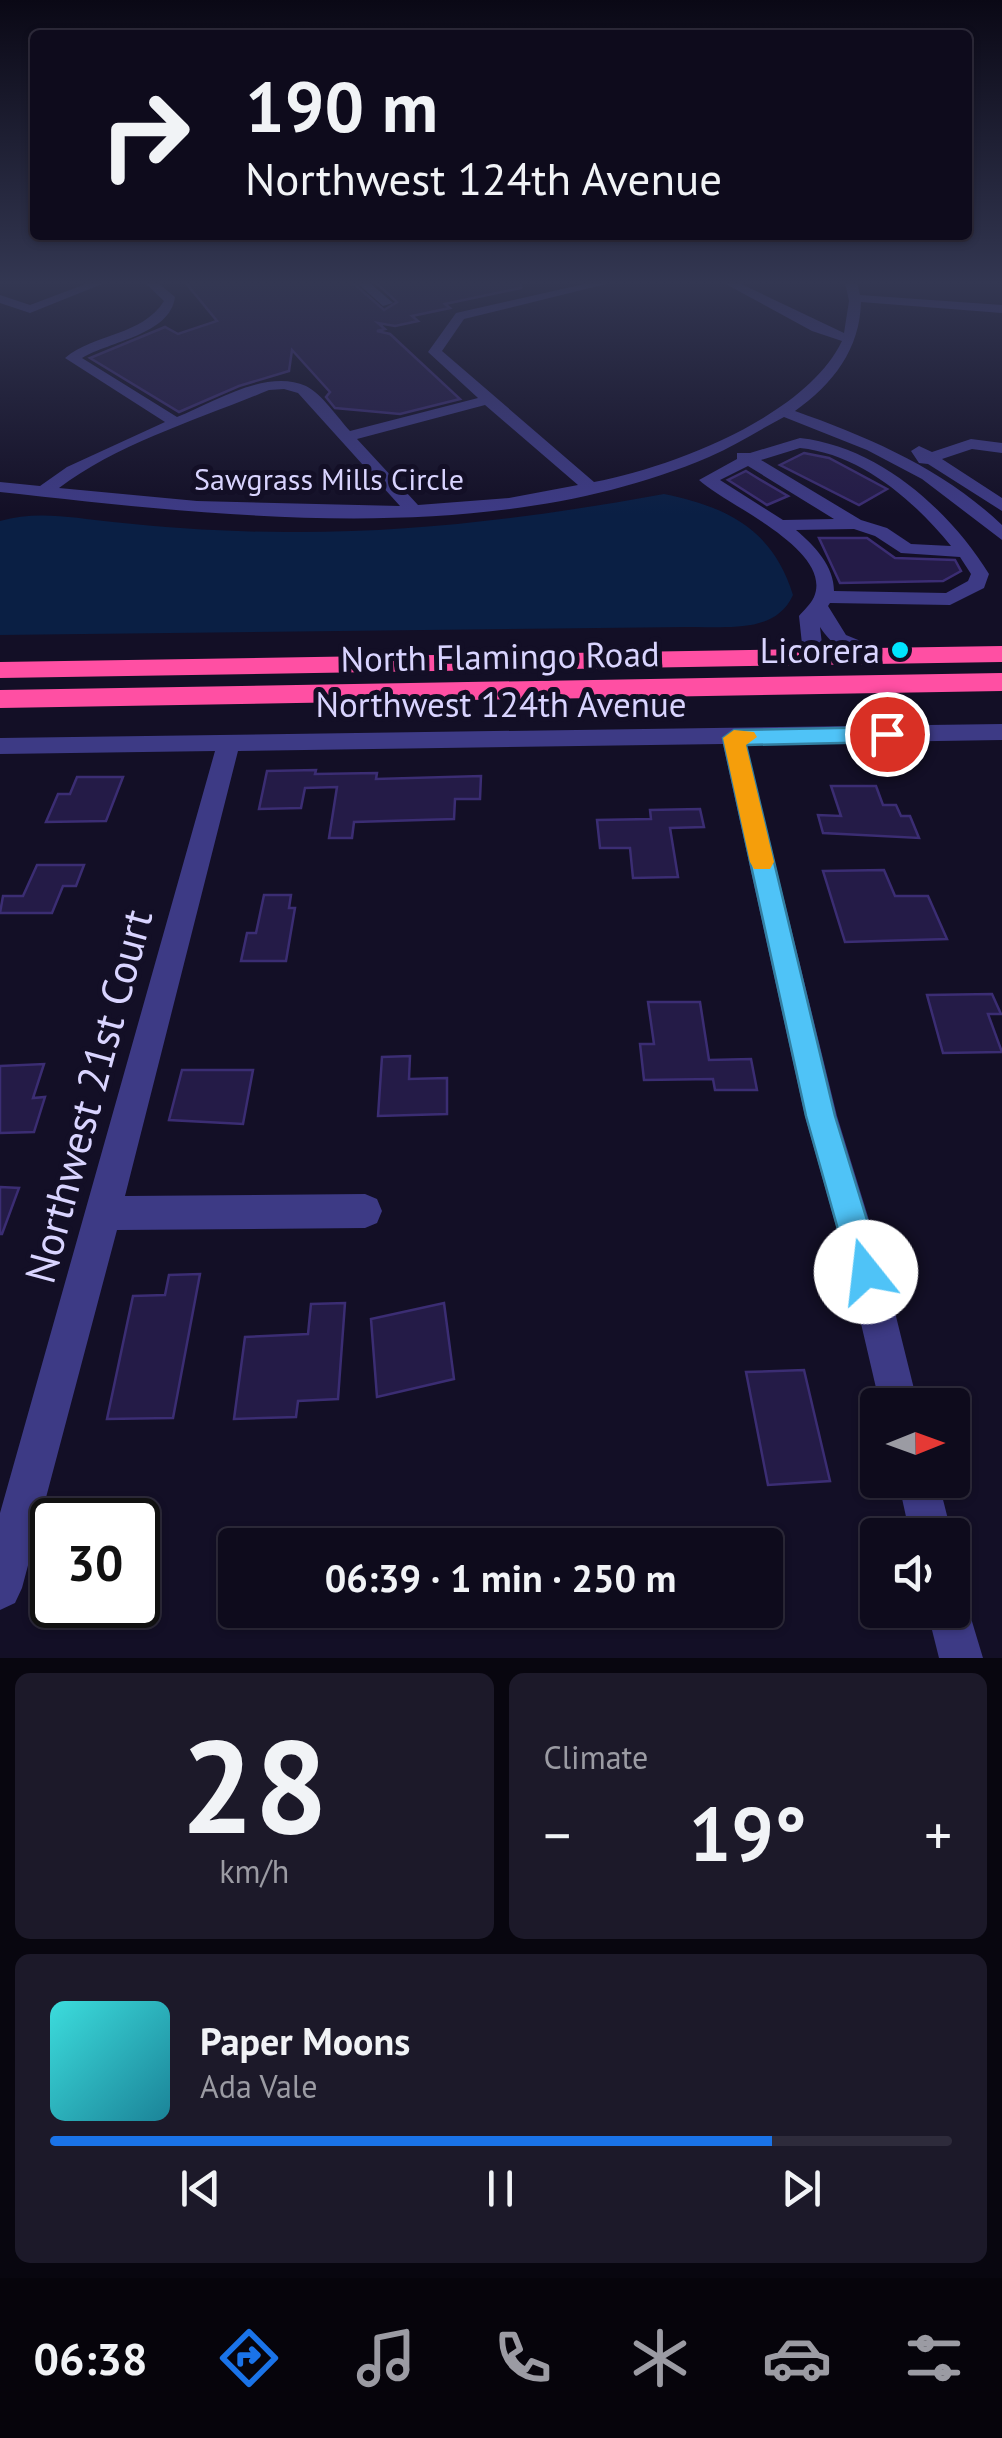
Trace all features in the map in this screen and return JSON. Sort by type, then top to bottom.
[{"type":"highway","name":"North Flamingo Road","points":[[0,670],[1002,654]]},
{"type":"highway","name":"North Flamingo Road","points":[[0,699],[1002,682]]},
{"type":"street","points":[[74,359],[176,423]]},
{"type":"street","points":[[442,359],[590,487]]},
{"type":"street","name":"Sawgrass Mills Circle","points":[[0,487],[193,508],[413,510],[590,487],[727,445],[812,394],[836,359]]},
{"type":"street","points":[[43,492],[73,470],[176,423],[270,386],[284,385],[303,390],[413,510]]},
{"type":"street","points":[[347,437],[488,400]]},
{"type":"street","points":[[790,408],[932,458],[1002,506]]},
{"type":"street","points":[[790,408],[912,465],[973,508],[1002,535]]},
{"type":"street","points":[[805,657],[812,644],[809,616],[823,602],[950,599],[977,584],[980,574],[970,552],[939,520],[883,475],[834,452],[797,442],[707,480],[784,525],[822,573],[823,602],[838,640],[878,656]]},
{"type":"street","points":[[883,475],[971,444],[1002,448]]},
{"type":"street","points":[[727,445],[855,524],[881,532],[907,549],[970,552]]},
{"type":"street","points":[[784,525],[855,524]]},
{"type":"street","name":"Northwest 124th Avenue","points":[[0,746],[1002,732]]},
{"type":"street","points":[[734,738],[821,1116],[895,1388]]},
{"type":"street","name":"Northwest 21st Court","points":[[0,1588],[104,1214],[228,741]]},
{"type":"street","points":[[104,1214],[365,1211]]},
{"type":"street","points":[[954,1628],[961,1658]]},
{"type":"water","points":[[664,494],[728,515],[760,538],[784,573],[793,595],[785,608],[762,622],[732,627],[0,635],[0,521],[14,518],[56,516],[221,530],[334,532],[476,522]]},
{"type":"building","points":[[92,359],[291,359],[289,371],[239,386],[179,412]]},
{"type":"building","points":[[300,359],[417,359],[460,399],[400,414],[335,408],[326,397],[330,392]]},
{"type":"building","points":[[804,453],[829,458],[887,489],[859,505],[780,465]]},
{"type":"building","points":[[746,471],[788,496],[767,505],[728,480]]},
{"type":"building","points":[[819,538],[867,538],[895,558],[955,560],[961,571],[943,581],[840,583]]},
{"type":"building","points":[[316,770],[315,774],[377,773],[376,779],[481,776],[480,799],[455,799],[454,819],[354,822],[352,838],[329,838],[337,787],[305,788],[301,808],[259,809],[267,771]]},
{"type":"building","points":[[77,777],[123,777],[106,821],[46,822],[58,794],[70,794]]},
{"type":"building","points":[[831,786],[876,786],[883,805],[896,805],[901,816],[910,816],[919,838],[823,833],[818,815],[841,816]]},
{"type":"building","points":[[700,809],[704,827],[670,828],[678,877],[633,878],[630,848],[600,848],[597,820],[651,819],[650,810]]},
{"type":"building","points":[[37,865],[84,865],[76,886],[63,886],[52,913],[0,913],[3,896],[23,896]]},
{"type":"building","points":[[884,870],[895,896],[928,896],[947,939],[845,942],[823,871]]},
{"type":"building","points":[[264,895],[291,895],[289,908],[295,908],[286,961],[241,961],[247,933],[256,933]]},
{"type":"building","points":[[992,994],[1001,1014],[988,1014],[1002,1052],[943,1053],[927,995]]},
{"type":"building","points":[[648,1002],[700,1002],[709,1060],[751,1059],[757,1090],[715,1090],[713,1079],[644,1080],[640,1044],[654,1044]]},
{"type":"building","points":[[410,1056],[409,1079],[447,1078],[447,1114],[378,1116],[382,1057]]},
{"type":"building","points":[[44,1064],[33,1098],[45,1097],[34,1132],[0,1133],[0,1066]]},
{"type":"building","points":[[182,1070],[253,1070],[243,1124],[169,1120]]},
{"type":"building","points":[[0,1187],[19,1188],[2,1234],[0,1234]]},
{"type":"building","points":[[200,1274],[173,1418],[107,1419],[133,1296],[165,1295],[169,1275]]},
{"type":"building","points":[[345,1303],[338,1399],[298,1401],[296,1417],[234,1419],[245,1337],[308,1334],[311,1304]]},
{"type":"building","points":[[444,1303],[454,1379],[377,1397],[371,1319]]},
{"type":"building","points":[[804,1370],[830,1481],[768,1485],[746,1372]]},
{"type":"slow traffic","points":[[747,737],[734,738],[762,862]]},
{"type":"place","name":"Licorera","points":[[900,650]]},
{"type":"route","points":[[866,1272],[821,1116],[734,738],[887,734]]}]
